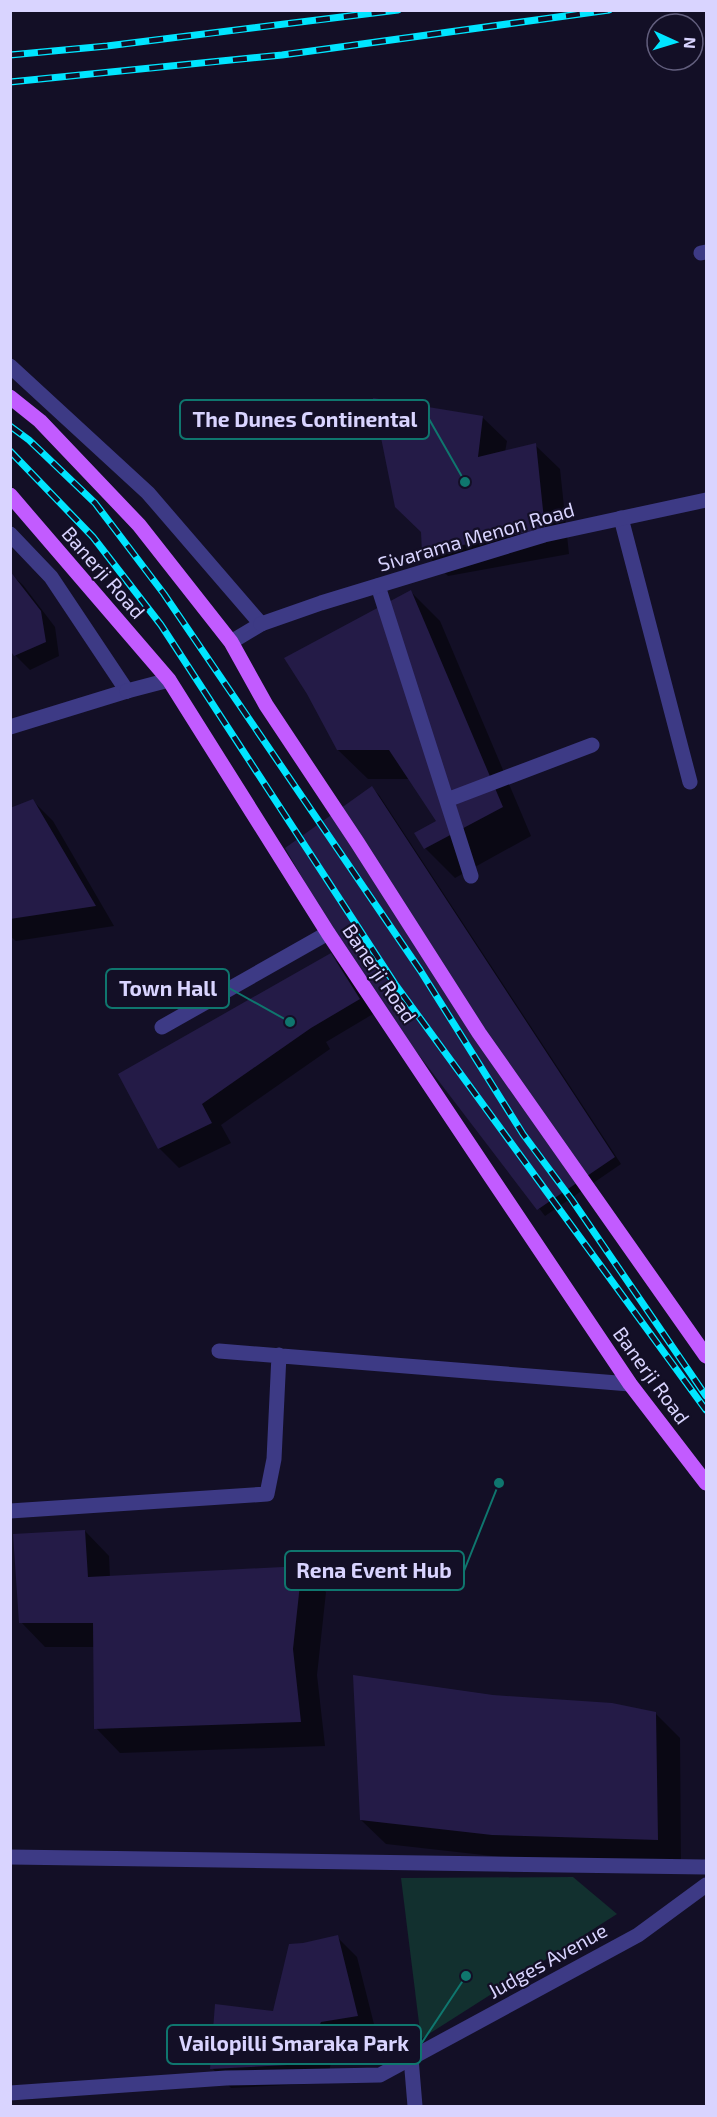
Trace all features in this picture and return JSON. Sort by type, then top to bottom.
[{"type":"main road","points":[[10,397],[40,422],[140,525],[231,642],[266,705],[357,842],[479,1034],[706,1356]]},
{"type":"main road","name":"Banerji Road","points":[[10,495],[169,680],[328,933],[630,1384],[706,1483]]},
{"type":"street","points":[[10,366],[148,494],[261,624],[231,642]]},
{"type":"street","name":"Sivarama Menon Road","points":[[261,624],[544,535],[706,500]]},
{"type":"street","points":[[621,518],[690,782]]},
{"type":"street","points":[[10,534],[51,578],[127,691]]},
{"type":"street","points":[[378,586],[471,876]]},
{"type":"street","points":[[10,727],[169,680]]},
{"type":"street","points":[[447,800],[592,745]]},
{"type":"street","points":[[162,1027],[328,933]]},
{"type":"street","points":[[219,1351],[630,1384]]},
{"type":"street","points":[[10,1511],[267,1494],[274,1459],[279,1355]]},
{"type":"street","points":[[10,1857],[706,1867]]},
{"type":"street","name":"Judges Avenue","points":[[10,2093],[226,2078],[380,2075],[638,1935],[706,1885]]},
{"type":"street","points":[[411,2058],[415,2106]]},
{"type":"street","points":[[48,2106],[55,2090]]},
{"type":"green space","points":[[573,1877],[617,1914],[421,2039],[401,1878]]},
{"type":"building","points":[[373,398],[483,416],[478,457],[536,443],[545,529],[422,553],[421,532],[395,507]]},
{"type":"building","points":[[10,571],[41,611],[46,642],[14,656],[10,650]]},
{"type":"building","points":[[411,590],[503,807],[424,849],[414,833],[436,821],[389,750],[337,750],[307,694],[284,658]]},
{"type":"building","points":[[372,786],[615,1157],[537,1210],[370,991],[285,848]]},
{"type":"building","points":[[33,799],[96,906],[10,919],[10,808]]},
{"type":"building","points":[[331,953],[360,999],[311,1028],[202,1104],[212,1123],[158,1149],[118,1074]]},
{"type":"building","points":[[85,1530],[88,1577],[302,1566],[293,1649],[301,1722],[94,1729],[93,1623],[19,1623],[13,1534]]},
{"type":"building","points":[[353,1675],[493,1695],[612,1703],[656,1712],[658,1840],[492,1835],[360,1820]]},
{"type":"building","points":[[338,1935],[358,2016],[321,2022],[312,2042],[307,2064],[210,2069],[215,2004],[273,2011],[289,1944]]},
{"type":"railway","points":[[10,55],[107,46],[398,10]]},
{"type":"railway","points":[[10,82],[282,55],[609,10]]},
{"type":"railway","points":[[10,426],[29,440],[95,503],[164,594],[420,970],[523,1134],[572,1200],[706,1396]]},
{"type":"railway","points":[[10,451],[93,537],[161,625],[395,984],[706,1410]]},
{"type":"place","name":"The Dunes Continental","points":[[465,482]]},
{"type":"place","name":"Town Hall","points":[[290,1022]]},
{"type":"place","name":"Rena Event Hub","points":[[499,1483]]},
{"type":"place","name":"Vailopilli Smaraka Park","points":[[466,1976]]}]
